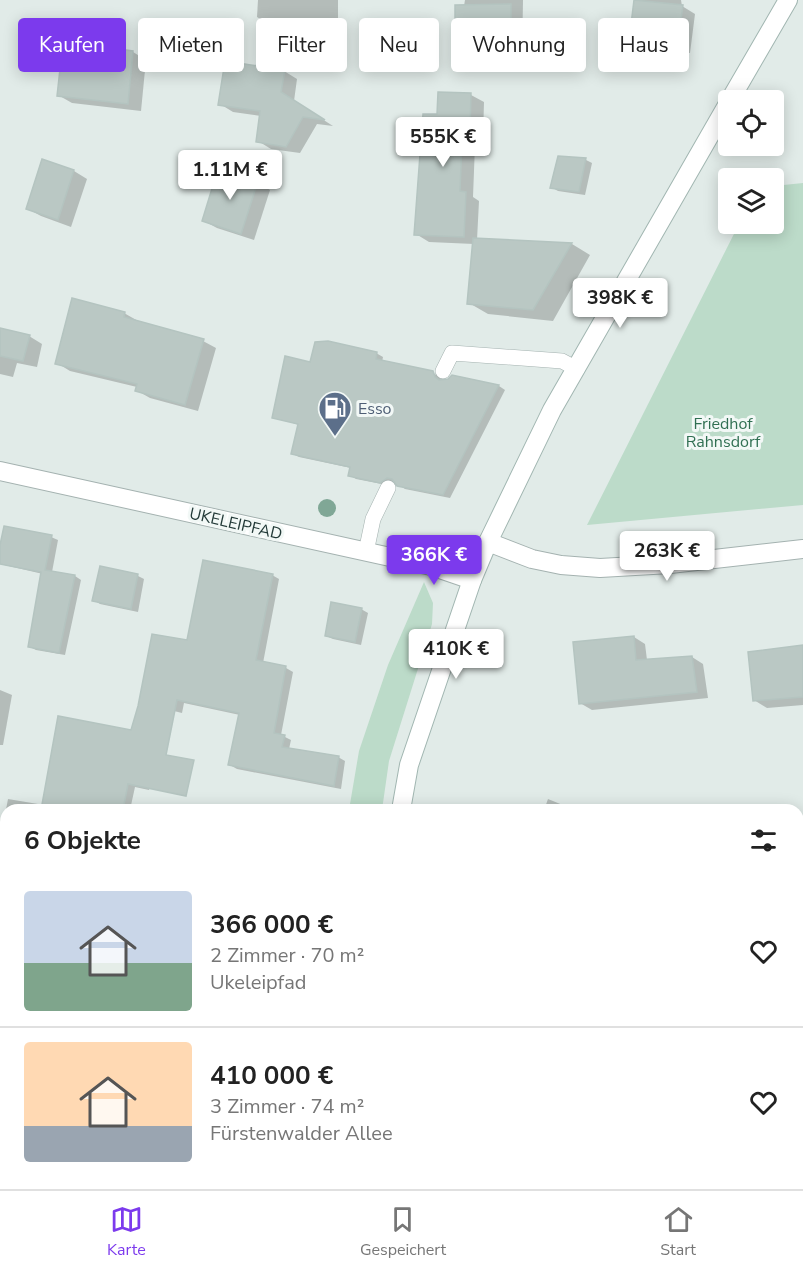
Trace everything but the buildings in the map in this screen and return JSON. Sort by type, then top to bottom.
[{"type":"main road","points":[[735,90],[788,0]]},
{"type":"main road","points":[[403,804],[409,765],[472,580],[488,542],[552,410],[718,120]]},
{"type":"main road","name":"UKELEIPFAD","points":[[0,471],[441,569],[472,580]]},
{"type":"main road","points":[[488,542],[532,559],[561,565],[600,568],[670,564],[803,549]]},
{"type":"lane","points":[[443,371],[452,353],[562,361],[577,369]]},
{"type":"lane","points":[[366,552],[373,519],[388,488]]},
{"type":"green space","name":"Friedhof Rahnsdorf","points":[[803,183],[803,505],[587,525],[734,234],[784,234],[784,185]]},
{"type":"green space","points":[[424,582],[433,603],[432,624],[389,761],[383,804],[350,804],[359,751],[388,665]]},
{"type":"place","name":"Esso","points":[[335,437]]}]
